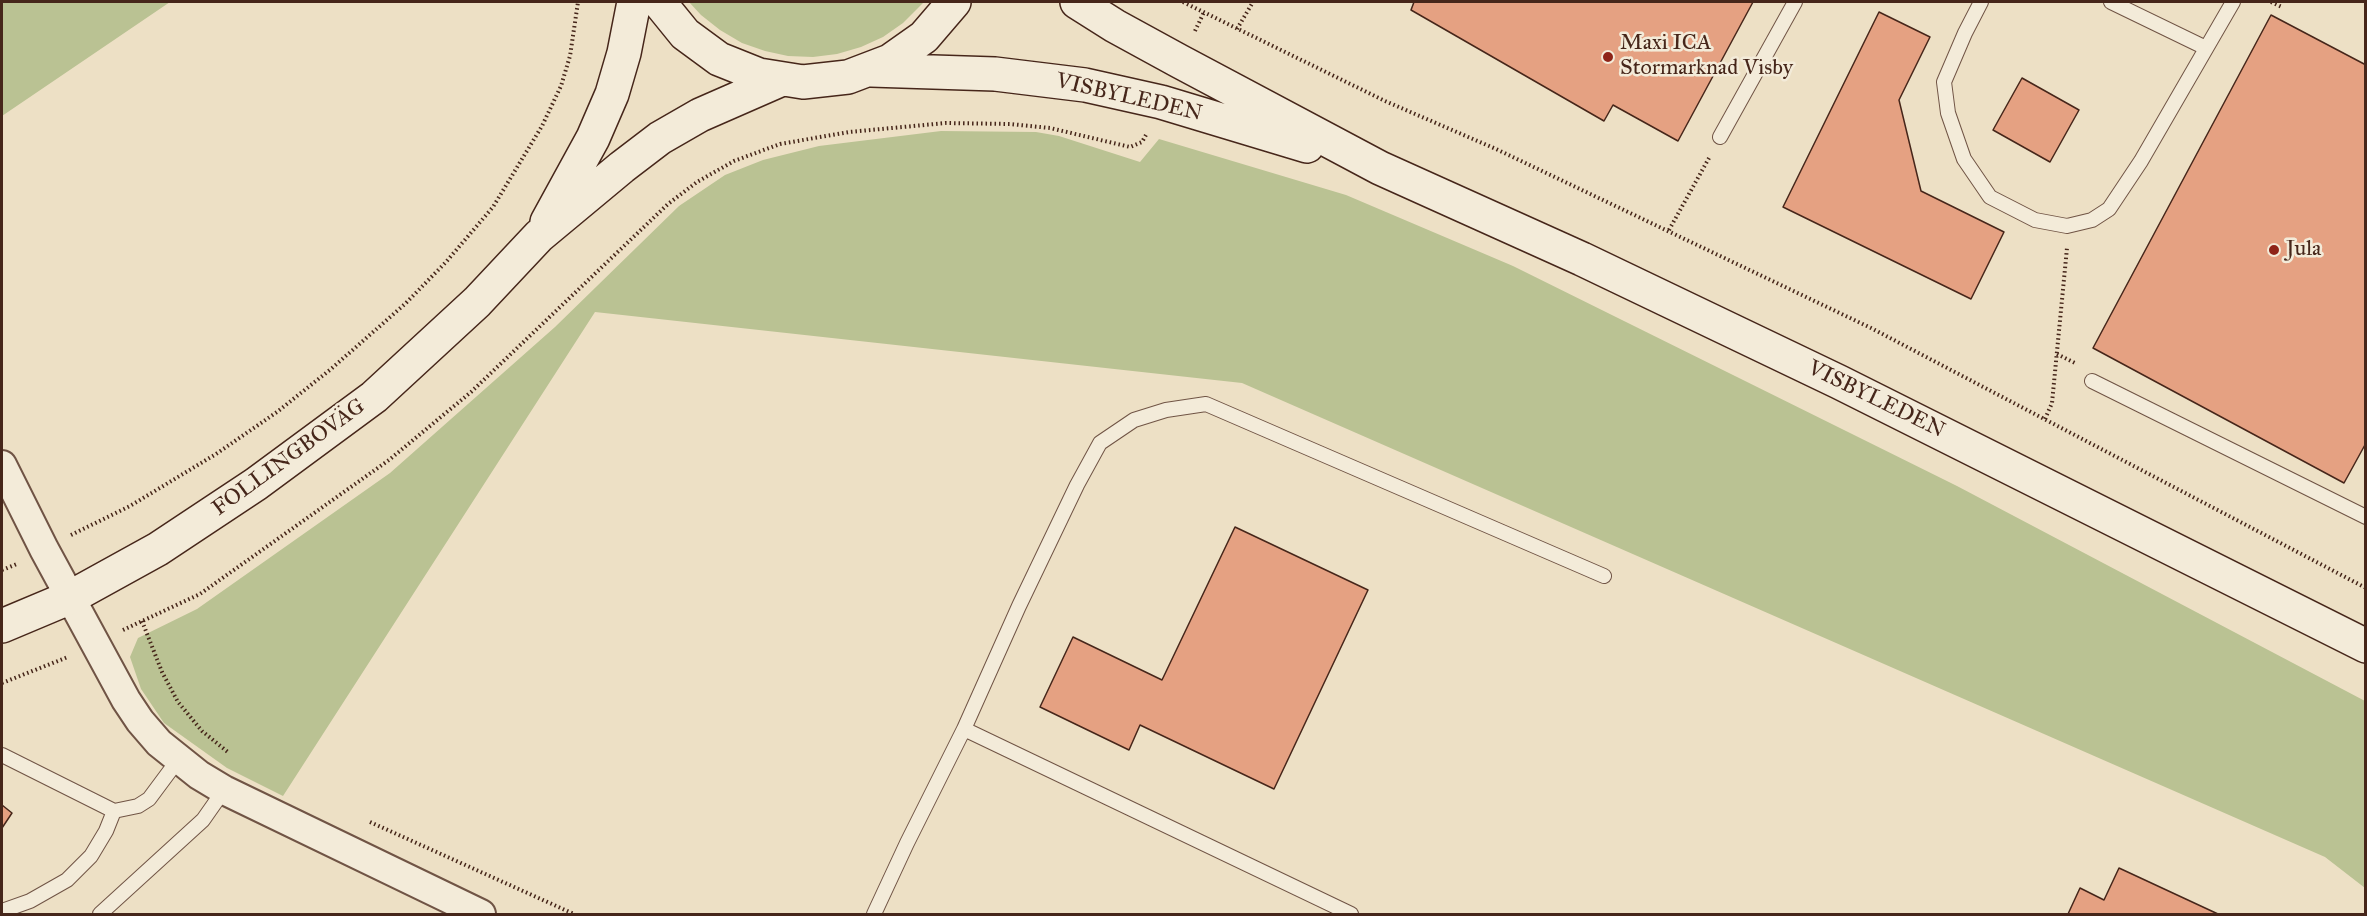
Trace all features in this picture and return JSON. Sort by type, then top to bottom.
[{"type":"main road","name":"FOLLINGBOVÄG","points":[[539,236],[593,138],[612,94],[624,53],[634,2]]},
{"type":"main road","points":[[659,2],[685,34],[710,53],[739,68],[780,80],[825,81],[871,70],[899,56],[924,37],[954,2]]},
{"type":"main road","name":"VISBYLEDEN","points":[[1077,2],[1114,26],[1380,168],[1582,259],[1828,377],[2366,646]]},
{"type":"main road","name":"VISBYLEDEN","points":[[871,70],[1005,75],[1085,85],[1161,102],[1380,168]]},
{"type":"main road","name":"FOLLINGBOVÄG","points":[[2,626],[71,597],[158,549],[256,484],[374,397],[477,302],[539,236],[660,138],[708,111],[780,80]]},
{"type":"street","points":[[2,465],[95,643],[140,721],[159,743],[178,760],[224,790],[481,915]]},
{"type":"lane","points":[[1720,137],[1795,2]]},
{"type":"lane","points":[[1981,2],[1944,82],[1948,113],[1964,159],[1990,197],[2035,220],[2067,226],[2092,220],[2109,209],[2141,161],[2233,2]]},
{"type":"lane","points":[[2111,2],[2206,48]]},
{"type":"lane","points":[[2092,381],[2366,517]]},
{"type":"lane","points":[[874,915],[964,729],[1077,484],[1100,443],[1134,420],[1166,410],[1206,404],[1604,576]]},
{"type":"lane","points":[[964,729],[1351,915]]},
{"type":"lane","points":[[2,755],[114,811],[138,806],[149,799],[178,760]]},
{"type":"lane","points":[[100,915],[203,820],[224,790]]},
{"type":"lane","points":[[2,911],[30,901],[67,880],[92,856],[114,811]]},
{"type":"path","points":[[2,570],[130,506],[216,454],[277,412],[331,369],[397,311],[446,262],[493,207],[542,126],[561,86],[570,56],[578,2]]},
{"type":"path","points":[[1183,2],[1385,101],[1496,149],[1871,328],[2215,511],[2366,588]]},
{"type":"path","points":[[1238,29],[1253,2]]},
{"type":"path","points":[[2271,2],[2282,7]]},
{"type":"path","points":[[1179,61],[1204,12]]},
{"type":"path","points":[[2,683],[54,663],[200,594],[389,460],[471,392],[668,204],[697,182],[734,161],[780,144],[826,136],[946,123],[1010,124],[1050,128],[1130,147],[1142,142],[1161,102]]},
{"type":"path","points":[[1669,230],[1720,137]]},
{"type":"path","points":[[2045,419],[2052,403],[2067,255],[2067,226]]},
{"type":"path","points":[[142,621],[162,672],[178,702],[202,731],[239,759]]},
{"type":"path","points":[[367,820],[574,915]]},
{"type":"green space","points":[[2,2],[170,2],[2,116]]},
{"type":"green space","points":[[689,2],[924,2],[903,23],[883,37],[837,54],[813,57],[788,56],[742,43],[720,30]]},
{"type":"green space","points":[[941,131],[1036,132],[1059,136],[1140,162],[1159,139],[1346,195],[1513,266],[1957,486],[2365,701],[2365,888],[2325,857],[1242,383],[595,312],[283,796],[227,768],[164,723],[141,689],[130,657],[138,638],[197,609],[390,473],[555,327],[679,206],[725,175],[763,160],[819,146]]},
{"type":"building","name":"Maxi ICA Stormarknad Visby","points":[[1414,2],[1753,2],[1678,141],[1613,105],[1604,121],[1411,10]]},
{"type":"building","points":[[1879,12],[1930,37],[1899,100],[1921,191],[2004,232],[1971,299],[1783,207]]},
{"type":"building","points":[[2271,15],[2366,65],[2366,443],[2344,483],[2093,348]]},
{"type":"building","points":[[2022,78],[2079,110],[2050,162],[1993,130]]},
{"type":"building","points":[[1235,527],[1368,590],[1274,789],[1140,725],[1129,750],[1040,707],[1073,637],[1162,680]]},
{"type":"building","points":[[2,805],[12,813],[2,828]]},
{"type":"building","points":[[2119,868],[2218,914],[2068,914],[2080,888],[2104,900]]},
{"type":"place","name":"Maxi ICA Stormarknad Visby","points":[[1608,57]]},
{"type":"place","name":"Jula","points":[[2274,250]]}]
